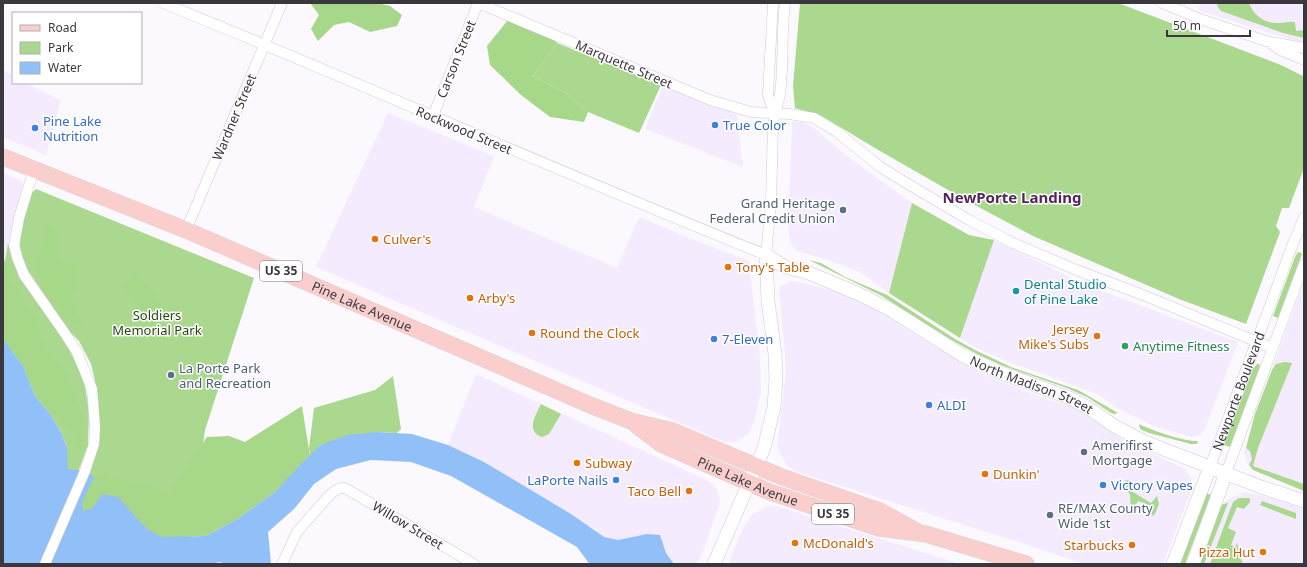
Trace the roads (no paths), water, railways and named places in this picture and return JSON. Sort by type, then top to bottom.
[{"type":"main road","name":"Pine Lake Avenue","points":[[3,157],[186,230],[631,421],[674,431],[782,476],[880,511],[920,532],[1026,564]]},
{"type":"main road","name":"Pine Lake Avenue","points":[[631,421],[662,444],[770,492],[878,528],[920,532]]},
{"type":"street","name":"Rockwood Street","points":[[163,3],[499,145],[766,255]]},
{"type":"street","name":"Wardner Street","points":[[186,230],[282,3]]},
{"type":"street","name":"Marquette Street","points":[[478,3],[710,100],[751,112],[789,114],[814,118],[837,132],[879,166],[969,220],[1013,243],[1143,294],[1272,348]]},
{"type":"street","name":"Carson Street","points":[[433,116],[478,3]]},
{"type":"street","points":[[773,3],[768,95],[774,113]]},
{"type":"street","points":[[714,564],[757,465],[765,443],[774,407],[776,378],[774,346],[768,301],[766,255],[770,224],[774,113],[780,95],[785,3]]},
{"type":"street","points":[[1162,3],[1203,20],[1266,41],[1304,48]]},
{"type":"street","points":[[1266,41],[1280,50],[1304,60]]},
{"type":"street","points":[[34,169],[19,218],[14,245],[17,258],[24,275],[77,352],[92,389],[95,427],[94,444],[85,471],[45,564]]},
{"type":"street","name":"Newporte Boulevard","points":[[1173,564],[1256,342],[1303,222]]},
{"type":"street","name":"North Madison Street","points":[[766,255],[785,267],[809,273],[859,294],[891,310],[962,355],[990,368],[1070,398],[1087,407],[1116,427],[1145,442],[1261,488],[1304,501]]},
{"type":"street","name":"Newporte Boulevard","points":[[1193,564],[1304,264]]},
{"type":"street","name":"Willow Street","points":[[282,564],[297,532],[325,500],[333,492],[340,488],[345,488],[352,491],[381,510],[474,564]]},
{"type":"water","points":[[3,339],[23,366],[35,396],[51,415],[62,434],[67,448],[68,469],[85,471],[94,477],[82,503],[83,511],[93,508],[102,494],[118,497],[146,528],[161,537],[206,536],[236,520],[275,492],[320,445],[348,435],[378,432],[412,434],[448,445],[484,462],[571,514],[604,537],[618,540],[647,534],[660,535],[666,553],[674,564],[591,564],[577,547],[451,476],[411,462],[371,460],[336,469],[314,484],[294,509],[268,532],[271,564],[225,564],[220,562],[209,564],[3,564]]},
{"type":"place","name":"True Color","points":[[715,125]]},
{"type":"place","name":"Pine Lake Nutrition","points":[[35,128]]},
{"type":"place","name":"Grand Heritage Federal Credit Union","points":[[843,210]]},
{"type":"place","name":"Culver's","points":[[375,239]]},
{"type":"place","name":"Tony's Table","points":[[728,267]]},
{"type":"place","name":"Dental Studio of Pine Lake","points":[[1016,291]]},
{"type":"place","name":"Arby's","points":[[470,298]]},
{"type":"place","name":"Round the Clock","points":[[532,333]]},
{"type":"place","name":"Jersey Mike's Subs","points":[[1097,336]]},
{"type":"place","name":"7-Eleven","points":[[714,339]]},
{"type":"place","name":"Anytime Fitness","points":[[1125,346]]},
{"type":"place","name":"La Porte Park and Recreation","points":[[171,375]]},
{"type":"place","name":"ALDI","points":[[929,405]]},
{"type":"place","name":"Amerifirst Mortgage","points":[[1084,452]]},
{"type":"place","name":"Subway","points":[[577,463]]},
{"type":"place","name":"Dunkin'","points":[[985,474]]},
{"type":"place","name":"LaPorte Nails","points":[[616,480]]},
{"type":"place","name":"Victory Vapes","points":[[1103,485]]},
{"type":"place","name":"Taco Bell","points":[[689,491]]},
{"type":"place","name":"RE/MAX County Wide 1st","points":[[1050,515]]},
{"type":"place","name":"McDonald's","points":[[795,543]]},
{"type":"place","name":"Starbucks","points":[[1132,545]]},
{"type":"place","name":"Pizza Hut","points":[[1263,552]]},
{"type":"district","name":"NewPorte Landing","points":[[1012,198]]},
{"type":"park label","name":"Soldiers Memorial Park","points":[[157,322]]}]
